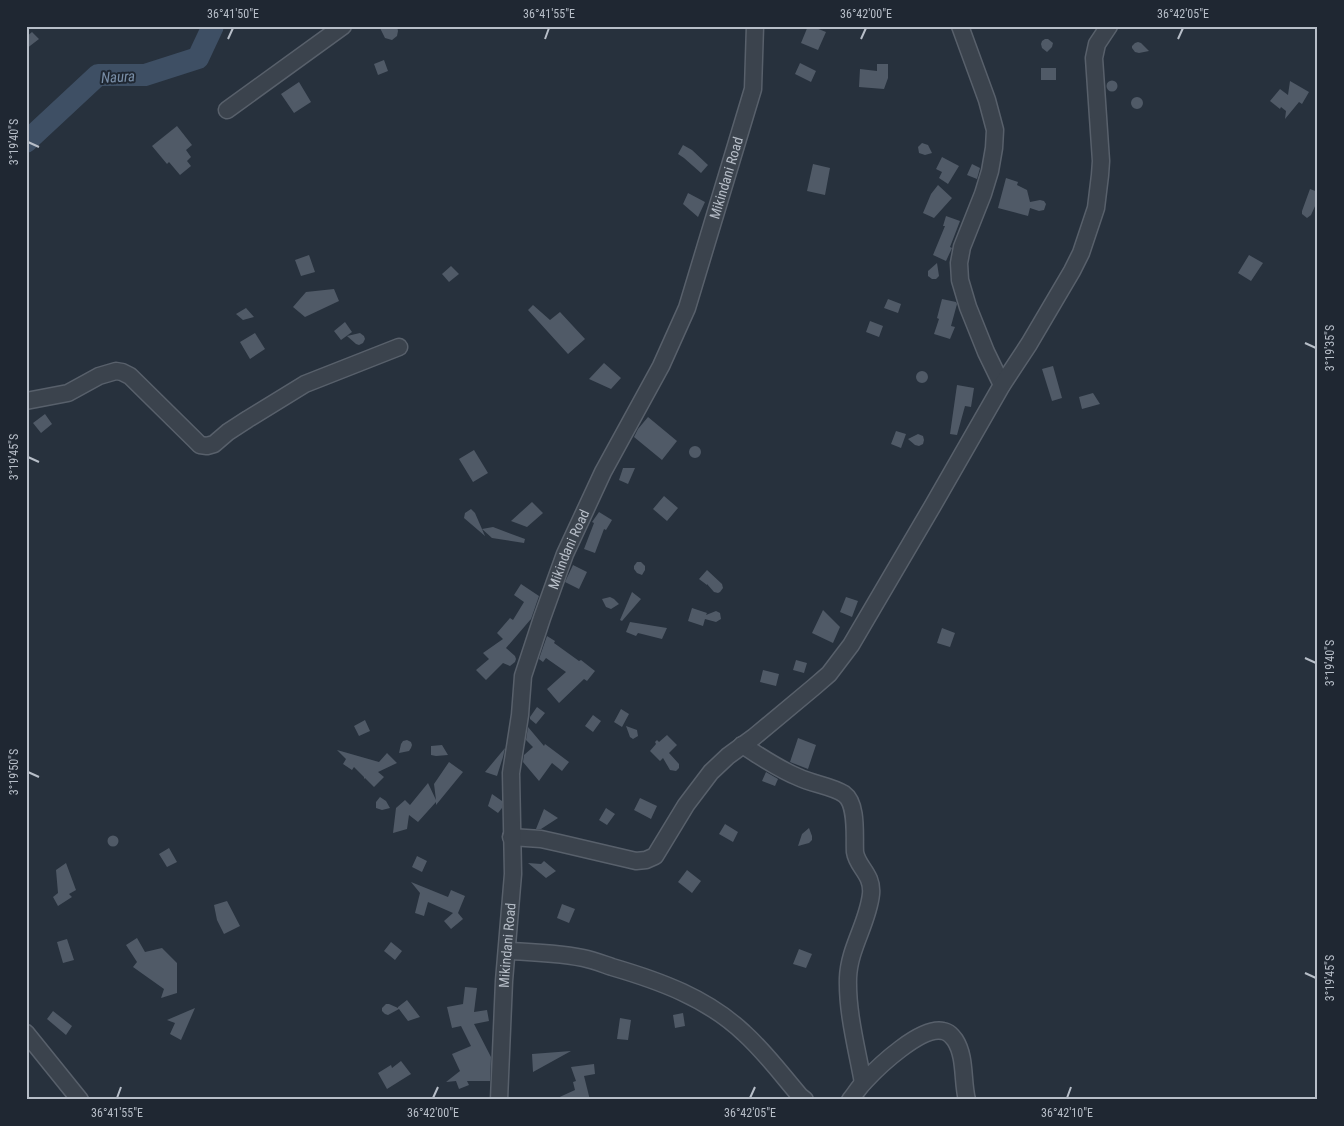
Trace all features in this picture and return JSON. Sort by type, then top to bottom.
[{"type":"street","points":[[227,110],[343,26]]},
{"type":"street","name":"Mikindani Road","points":[[499,1100],[513,874],[511,773],[524,676],[565,554],[603,472],[660,366],[687,308],[753,89],[755,26]]},
{"type":"street","points":[[960,26],[987,100],[995,130],[990,171],[962,247],[959,263],[960,280],[968,307],[986,352],[1002,385]]},
{"type":"street","points":[[512,838],[559,842],[636,861],[646,860],[654,856],[702,782],[728,756],[790,708],[839,662],[932,507],[1002,385],[1029,344],[1072,271],[1080,253],[1096,208],[1101,161],[1094,58],[1097,44],[1110,26]]},
{"type":"street","points":[[26,400],[68,394],[99,376],[116,370],[130,376],[200,445],[207,446],[214,444],[228,432],[305,384],[399,347]]},
{"type":"street","points":[[742,746],[798,777],[844,794],[850,800],[854,821],[855,854],[872,887],[868,911],[859,933],[848,976],[850,1010],[863,1083]]},
{"type":"street","points":[[507,951],[547,953],[584,958],[647,977],[682,991],[714,1009],[744,1032],[800,1096],[806,1100]]},
{"type":"street","points":[[850,1100],[878,1068],[912,1041],[935,1031],[944,1031],[950,1034],[956,1041],[961,1052],[967,1100]]},
{"type":"street","points":[[26,1033],[80,1100]]},
{"type":"building","points":[[379,26],[397,26],[397,36],[392,40],[385,38]]},
{"type":"building","points":[[808,26],[826,32],[818,50],[801,43]]},
{"type":"building","points":[[32,32],[39,39],[26,49],[26,37]]},
{"type":"building","points":[[1045,39],[1053,43],[1047,52],[1042,48],[1041,44]]},
{"type":"building","points":[[1138,42],[1149,51],[1135,52],[1132,46]]},
{"type":"building","points":[[384,60],[388,71],[378,75],[374,64]]},
{"type":"building","points":[[800,63],[816,71],[811,82],[795,74]]},
{"type":"building","points":[[877,64],[888,64],[888,78],[884,89],[859,87],[860,69],[877,71]]},
{"type":"building","points":[[1041,68],[1056,68],[1056,80],[1041,80]]},
{"type":"building","points":[[1112,80],[1118,86],[1112,92],[1106,86]]},
{"type":"building","points":[[1290,81],[1309,92],[1302,104],[1299,102],[1285,119],[1286,111],[1270,101],[1280,89],[1288,95]]},
{"type":"building","points":[[299,82],[311,102],[294,113],[281,94]]},
{"type":"building","points":[[1137,97],[1143,103],[1137,109],[1131,103]]},
{"type":"building","points":[[177,126],[192,145],[186,150],[191,157],[187,161],[191,166],[180,175],[169,162],[167,164],[152,146]]},
{"type":"building","points":[[922,143],[928,145],[932,153],[925,155],[919,153],[918,147]]},
{"type":"building","points":[[683,145],[692,150],[708,165],[701,173],[678,154]]},
{"type":"building","points":[[942,157],[959,166],[948,184],[939,178],[942,172],[936,169]]},
{"type":"building","points":[[813,164],[830,168],[825,195],[807,191]]},
{"type":"building","points":[[972,164],[980,168],[977,179],[967,175]]},
{"type":"building","points":[[1006,178],[1018,182],[1017,185],[1027,190],[1030,202],[1044,201],[1046,204],[1044,210],[1039,211],[1030,208],[1028,216],[998,208]]},
{"type":"building","points":[[938,185],[952,198],[934,218],[923,213],[931,194]]},
{"type":"building","points":[[1310,189],[1318,192],[1318,205],[1316,204],[1311,215],[1307,218],[1302,214],[1302,211]]},
{"type":"building","points":[[688,193],[705,202],[698,217],[683,204]]},
{"type":"building","points":[[946,216],[960,221],[946,261],[933,255],[945,226],[943,226]]},
{"type":"building","points":[[309,255],[315,272],[301,276],[295,260]]},
{"type":"building","points":[[1249,255],[1263,263],[1251,281],[1238,273]]},
{"type":"building","points":[[937,263],[939,276],[936,279],[932,279],[928,276],[928,271]]},
{"type":"building","points":[[451,266],[459,274],[449,282],[442,274]]},
{"type":"building","points":[[334,289],[339,301],[305,317],[293,307],[306,292]]},
{"type":"building","points":[[888,299],[901,304],[898,313],[884,308]]},
{"type":"building","points":[[942,299],[956,302],[957,304],[951,326],[955,327],[950,339],[934,334],[939,319],[937,318]]},
{"type":"building","points":[[533,305],[550,320],[560,312],[585,339],[568,354],[528,310]]},
{"type":"building","points":[[246,308],[254,317],[243,320],[236,314]]},
{"type":"building","points":[[870,321],[883,326],[879,337],[866,332]]},
{"type":"building","points":[[345,322],[352,332],[341,340],[334,331]]},
{"type":"building","points":[[255,333],[265,349],[250,359],[240,342]]},
{"type":"building","points":[[360,333],[365,339],[359,345],[347,336]]},
{"type":"building","points":[[604,363],[621,378],[611,389],[589,379]]},
{"type":"building","points":[[1053,366],[1062,398],[1052,401],[1042,369]]},
{"type":"building","points":[[922,371],[928,377],[922,383],[916,377]]},
{"type":"building","points":[[957,385],[974,388],[971,407],[965,406],[957,435],[950,434]]},
{"type":"building","points":[[1093,393],[1100,404],[1082,409],[1079,397]]},
{"type":"building","points":[[45,414],[52,424],[41,433],[33,423]]},
{"type":"building","points":[[648,417],[677,441],[662,460],[634,437]]},
{"type":"building","points":[[896,431],[906,434],[901,448],[891,444]]},
{"type":"building","points":[[918,434],[923,436],[924,440],[923,444],[919,446],[908,439]]},
{"type":"building","points":[[695,446],[701,452],[695,458],[689,452]]},
{"type":"building","points":[[474,450],[488,473],[473,482],[459,459]]},
{"type":"building","points":[[623,468],[635,468],[628,484],[619,480]]},
{"type":"building","points":[[664,496],[678,508],[667,521],[653,509]]},
{"type":"building","points":[[532,502],[543,513],[527,527],[511,521]]},
{"type":"building","points":[[471,509],[475,513],[485,536],[464,518],[465,513]]},
{"type":"building","points":[[599,512],[612,520],[606,530],[604,529],[595,553],[584,549],[594,523],[592,522]]},
{"type":"building","points":[[493,527],[525,539],[524,543],[492,538],[482,529]]},
{"type":"building","points":[[637,562],[641,562],[645,566],[642,575],[634,569]]},
{"type":"building","points":[[573,565],[587,572],[579,589],[565,582]]},
{"type":"building","points":[[707,570],[722,584],[723,588],[720,592],[714,592],[699,579]]},
{"type":"building","points":[[521,584],[539,596],[531,619],[506,648],[515,656],[515,662],[510,666],[503,663],[486,680],[476,670],[489,659],[483,653],[503,639],[497,633],[510,618],[513,620],[524,602],[514,595]]},
{"type":"building","points":[[632,592],[641,599],[622,621],[620,620]]},
{"type":"building","points":[[610,597],[619,604],[611,609],[606,607],[602,599]]},
{"type":"building","points":[[846,597],[858,601],[852,617],[840,612]]},
{"type":"building","points":[[692,608],[707,613],[706,615],[716,611],[720,613],[721,619],[716,622],[705,619],[703,626],[688,621]]},
{"type":"building","points":[[823,610],[840,627],[833,643],[812,633]]},
{"type":"building","points":[[630,622],[667,628],[662,639],[638,633],[636,636],[626,632]]},
{"type":"building","points":[[942,628],[955,633],[950,647],[937,643]]},
{"type":"building","points":[[547,636],[555,641],[554,643],[595,671],[587,681],[584,679],[559,703],[547,689],[566,672],[546,658],[543,662],[539,659]]},
{"type":"building","points":[[796,660],[807,663],[804,673],[793,670]]},
{"type":"building","points":[[763,670],[779,674],[776,686],[760,682]]},
{"type":"building","points":[[537,707],[545,713],[536,724],[530,717]]},
{"type":"building","points":[[621,709],[629,714],[622,727],[614,722]]},
{"type":"building","points":[[593,715],[601,721],[593,732],[585,726]]},
{"type":"building","points":[[365,720],[370,731],[359,736],[354,726]]},
{"type":"building","points":[[626,726],[637,730],[638,736],[633,739],[630,737]]},
{"type":"building","points":[[528,727],[544,746],[545,744],[569,762],[562,771],[552,763],[539,781],[523,762],[524,755],[533,747],[526,740]]},
{"type":"building","points":[[667,735],[677,745],[669,753],[679,764],[679,768],[676,771],[670,770],[663,758],[660,761],[650,751],[657,740],[659,742]]},
{"type":"building","points":[[798,738],[816,745],[808,769],[790,762]]},
{"type":"building","points":[[407,740],[411,742],[411,748],[409,751],[399,753],[401,744]]},
{"type":"building","points":[[442,745],[448,755],[431,755],[431,746]]},
{"type":"building","points":[[505,748],[497,776],[485,772]]},
{"type":"building","points":[[337,750],[379,762],[387,753],[397,763],[378,772],[384,777],[374,787],[354,767],[352,770],[343,764],[346,759]]},
{"type":"building","points":[[449,762],[463,772],[436,805],[436,802],[418,822],[409,815],[407,829],[393,833],[396,808],[405,800],[410,805],[428,783],[436,800],[434,784]]},
{"type":"building","points":[[766,772],[778,779],[775,786],[762,781]]},
{"type":"building","points":[[492,794],[502,801],[502,808],[498,813],[488,806]]},
{"type":"building","points":[[380,797],[386,801],[390,808],[382,810],[376,808],[376,802]]},
{"type":"building","points":[[640,798],[657,806],[651,819],[634,810]]},
{"type":"building","points":[[606,808],[615,814],[607,825],[599,820]]},
{"type":"building","points":[[544,809],[558,818],[541,829],[536,829]]},
{"type":"building","points":[[725,824],[738,832],[733,842],[719,834]]},
{"type":"building","points":[[809,828],[812,840],[809,843],[798,846],[802,834]]},
{"type":"building","points":[[113,835],[119,841],[113,847],[107,841]]},
{"type":"building","points":[[169,848],[177,862],[167,867],[159,854]]},
{"type":"building","points":[[417,856],[427,861],[422,872],[412,867]]},
{"type":"building","points":[[544,861],[556,871],[546,878],[528,863],[541,864]]},
{"type":"building","points":[[66,863],[76,890],[69,894],[72,897],[58,906],[53,897],[58,893],[56,870]]},
{"type":"building","points":[[687,870],[701,881],[692,893],[678,882]]},
{"type":"building","points":[[411,882],[448,897],[451,890],[465,896],[458,913],[463,919],[451,929],[444,921],[453,913],[428,902],[424,916],[415,913],[420,893]]},
{"type":"building","points":[[227,901],[240,926],[224,934],[217,920],[214,905]]},
{"type":"building","points":[[562,904],[575,909],[569,923],[557,918]]},
{"type":"building","points":[[137,938],[145,952],[162,948],[177,963],[177,993],[161,998],[164,989],[133,967],[137,962],[126,945]]},
{"type":"building","points":[[67,939],[74,960],[63,963],[57,942]]},
{"type":"building","points":[[391,942],[402,951],[395,960],[384,951]]},
{"type":"building","points":[[799,949],[812,954],[806,968],[793,964]]},
{"type":"building","points":[[465,987],[477,988],[474,1012],[487,1010],[489,1021],[474,1024],[491,1057],[490,1081],[467,1081],[469,1085],[459,1089],[456,1081],[446,1082],[460,1071],[452,1054],[471,1046],[461,1026],[452,1028],[447,1007],[463,1004]]},
{"type":"building","points":[[407,1000],[420,1017],[408,1021],[399,1009],[388,1015],[382,1011],[386,1004],[398,1008]]},
{"type":"building","points":[[195,1008],[181,1040],[170,1034],[175,1023],[167,1020]]},
{"type":"building","points":[[53,1011],[72,1026],[66,1035],[47,1019]]},
{"type":"building","points":[[683,1013],[685,1026],[675,1028],[673,1015]]},
{"type":"building","points":[[620,1018],[631,1020],[628,1040],[617,1039]]},
{"type":"building","points":[[571,1051],[533,1072],[532,1054]]},
{"type":"building","points":[[401,1061],[411,1074],[387,1089],[378,1073],[391,1065],[392,1068]]},
{"type":"building","points":[[594,1064],[595,1074],[584,1076],[590,1100],[553,1100],[575,1090],[573,1082],[576,1081],[571,1067]]},
{"type":"waterway","name":"Naura","points":[[26,142],[98,75],[145,75],[198,58],[213,26]]}]
